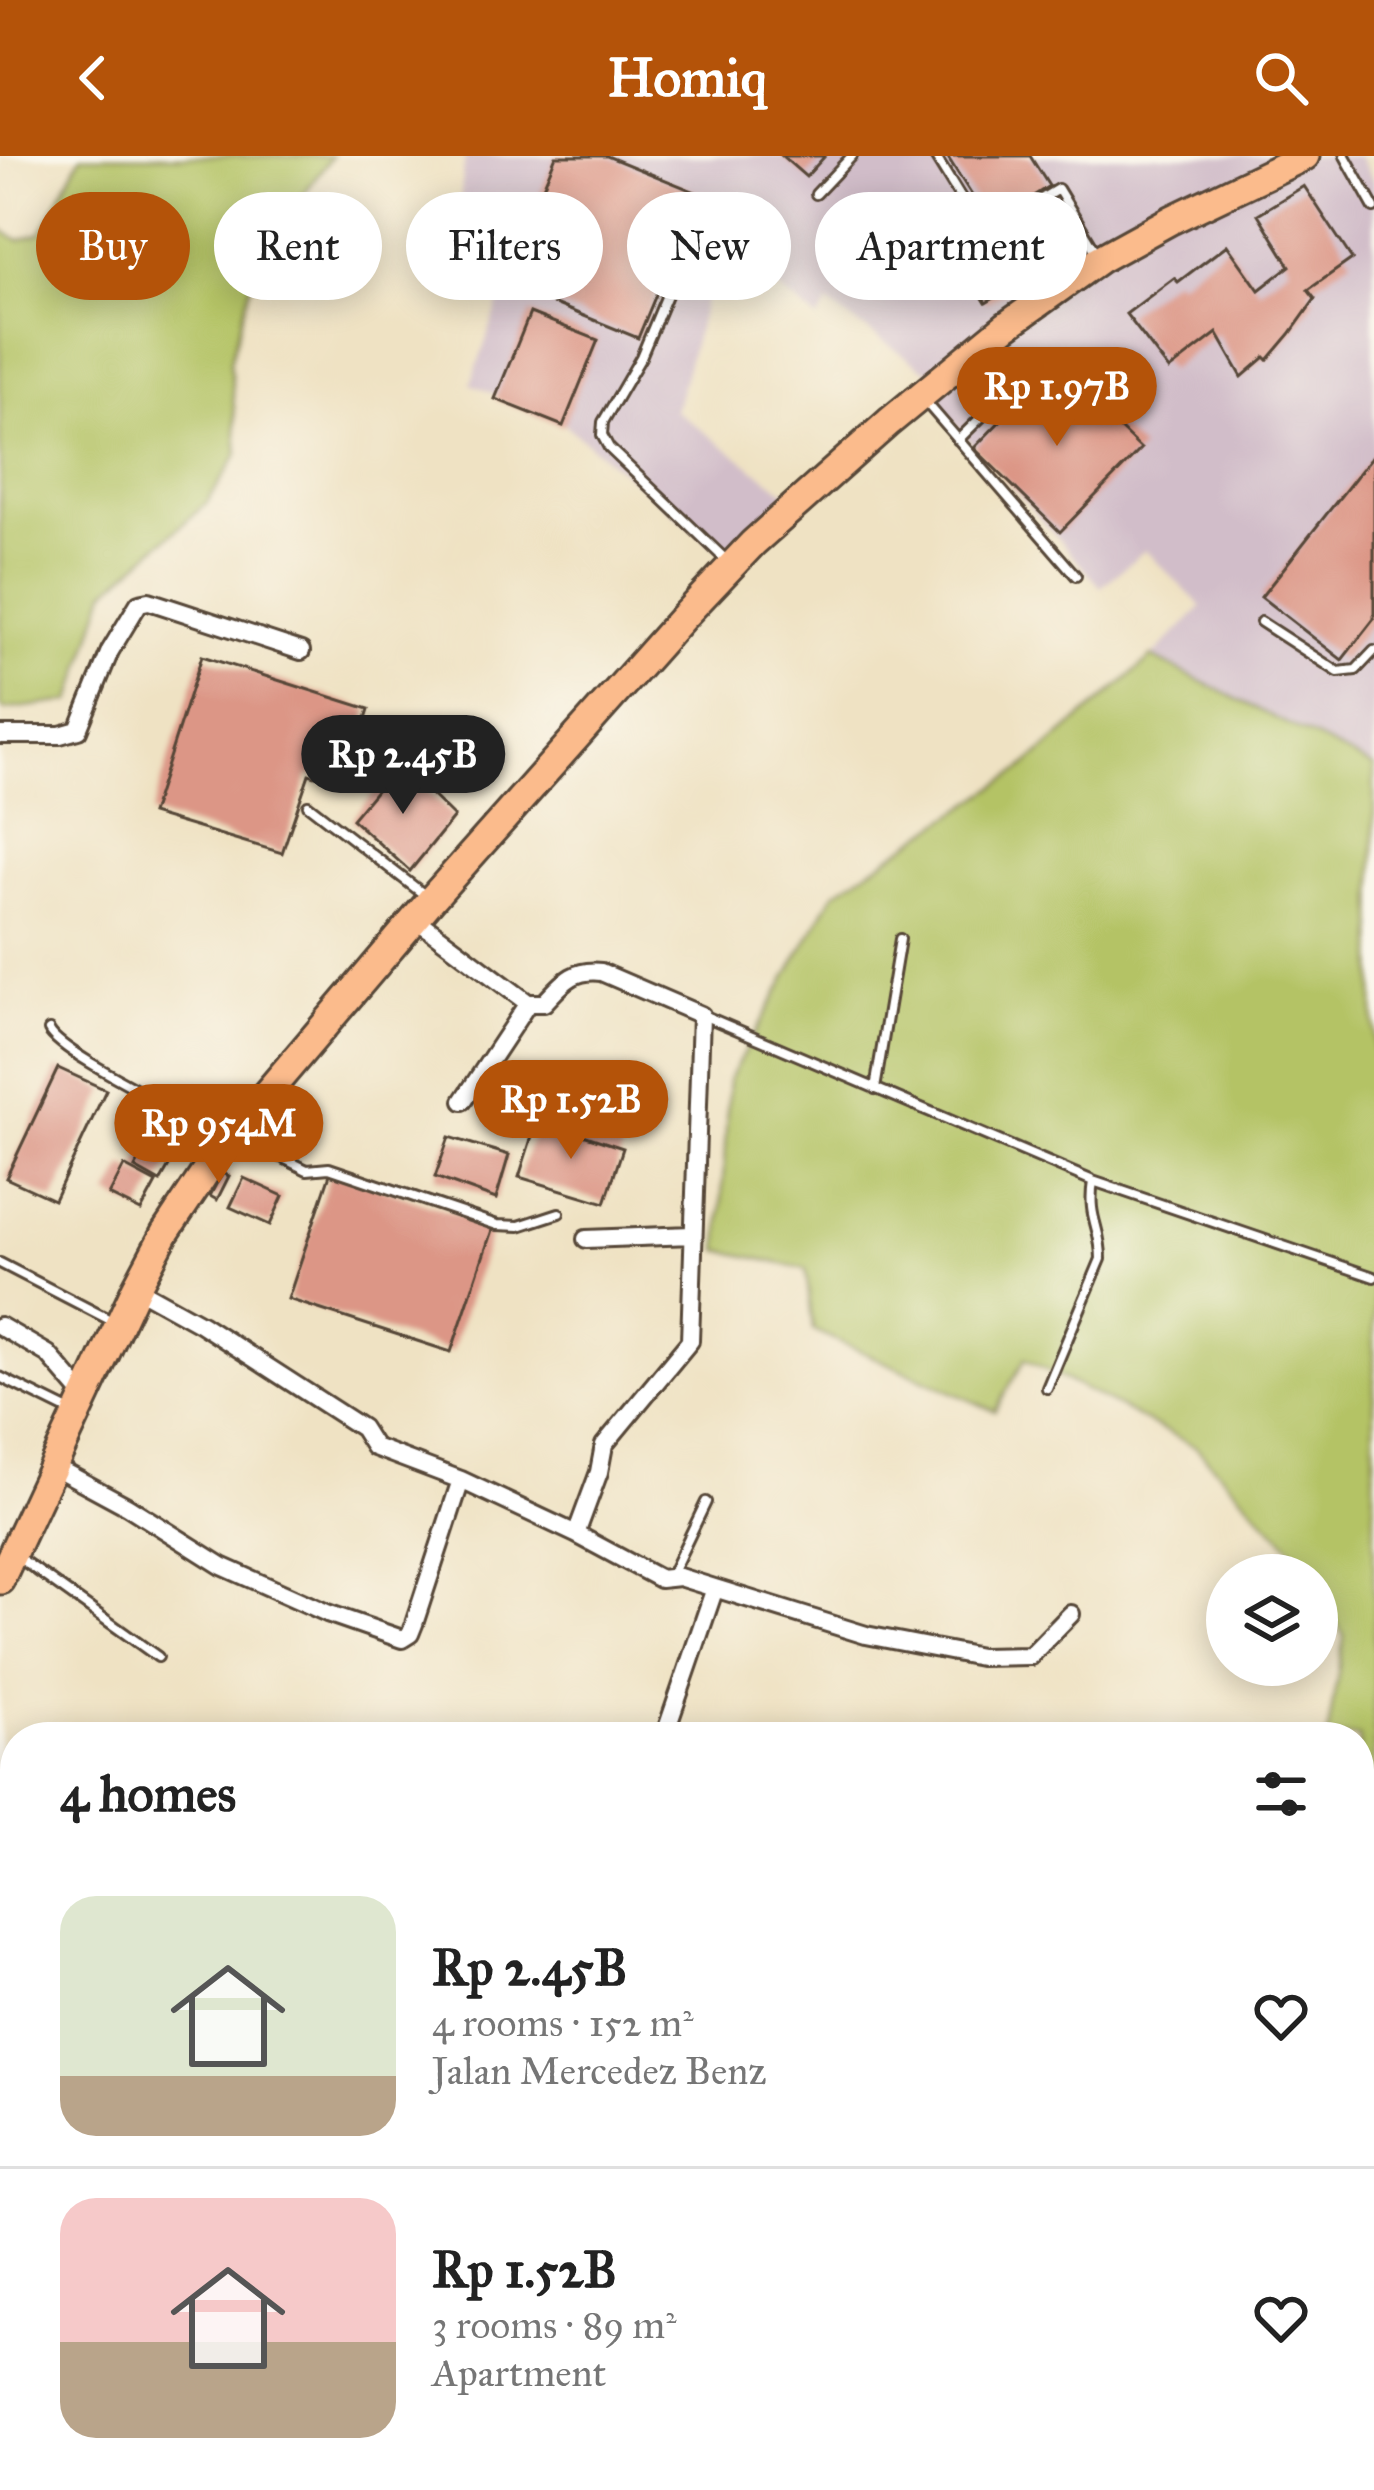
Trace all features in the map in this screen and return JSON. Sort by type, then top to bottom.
[{"type":"main road","points":[[0,1580],[165,1232],[232,1135],[580,730],[732,566],[1006,326],[1100,259],[1266,164],[1305,156]]},
{"type":"street","points":[[0,735],[59,736],[78,730],[110,651],[139,603],[149,601],[301,651]]},
{"type":"street","points":[[423,909],[528,1003],[544,1003],[569,975],[587,970],[602,972],[701,1015],[690,1341],[604,1445],[576,1534]]},
{"type":"street","points":[[463,1101],[528,1003]]},
{"type":"street","points":[[586,1239],[692,1235]]},
{"type":"street","points":[[136,1288],[201,1324],[362,1428],[374,1448],[461,1480],[576,1534],[617,1559],[669,1580],[676,1577],[866,1635],[1004,1659],[1030,1657],[1071,1614]]},
{"type":"street","points":[[0,1326],[48,1354],[81,1406]]},
{"type":"street","points":[[53,1466],[128,1506],[222,1566],[394,1638],[410,1634],[461,1480]]},
{"type":"street","points":[[669,1722],[715,1588]]},
{"type":"lane","points":[[818,192],[852,156]]},
{"type":"lane","points":[[934,156],[983,233],[1058,189],[1100,259]]},
{"type":"lane","points":[[1345,156],[1374,208]]},
{"type":"lane","points":[[665,300],[641,357],[603,422],[602,435],[609,448],[732,566]]},
{"type":"lane","points":[[958,440],[1017,382]]},
{"type":"lane","points":[[921,396],[1076,576]]},
{"type":"lane","points":[[1261,622],[1338,672],[1356,670],[1374,651]]},
{"type":"lane","points":[[308,806],[423,909]]},
{"type":"lane","points":[[875,1088],[900,939]]},
{"type":"lane","points":[[701,1015],[1094,1180],[1374,1277]]},
{"type":"lane","points":[[49,1030],[65,1049],[307,1170],[328,1168],[497,1225],[520,1226],[559,1213]]},
{"type":"lane","points":[[1047,1388],[1101,1259],[1089,1209],[1094,1180]]},
{"type":"lane","points":[[0,1263],[118,1324]]},
{"type":"lane","points":[[0,1377],[81,1406]]},
{"type":"lane","points":[[669,1580],[706,1502]]},
{"type":"lane","points":[[13,1553],[158,1658]]},
{"type":"shaded area","points":[[465,156],[1359,156],[1374,182],[1374,767],[1152,657],[1202,607],[1145,550],[1101,587],[920,385],[929,372],[828,304],[818,320],[791,299],[791,192],[627,192],[627,300],[705,300],[675,410],[791,496],[723,553],[564,424],[471,384],[500,300],[603,300],[603,192],[461,192]]},
{"type":"green space","points":[[81,156],[332,156],[305,192],[214,192],[214,300],[247,300],[230,362],[238,454],[207,503],[106,591],[72,701],[3,710],[0,229],[19,240],[36,235],[36,300],[190,300],[190,192],[62,192]]},
{"type":"green space","points":[[1152,657],[1374,767],[1374,1722],[1330,1722],[1344,1636],[1338,1625],[1338,1554],[1297,1554],[1196,1447],[1025,1359],[995,1411],[813,1330],[806,1269],[719,1250],[729,1079],[834,893],[1024,768]]},
{"type":"building","points":[[556,156],[607,156],[696,192],[627,192],[627,300],[654,300],[638,338],[545,300],[603,300],[603,192],[541,192]]},
{"type":"building","points":[[782,156],[825,156],[806,177]]},
{"type":"building","points":[[947,156],[1030,156],[1049,186],[1040,192],[970,192]]},
{"type":"building","points":[[1304,186],[1352,259],[1308,290],[1315,299],[1290,334],[1268,360],[1265,357],[1242,377],[1217,333],[1169,370],[1126,314],[1227,245],[1259,290],[1290,266],[1258,214]]},
{"type":"building","points":[[530,313],[598,340],[563,426],[495,399]]},
{"type":"building","points":[[1054,366],[1141,449],[1060,532],[974,448]]},
{"type":"building","points":[[1374,454],[1374,619],[1342,660],[1261,597]]},
{"type":"building","points":[[202,656],[369,709],[345,785],[309,774],[282,853],[151,814]]},
{"type":"building","points":[[399,763],[454,817],[410,871],[352,819]]},
{"type":"building","points":[[58,1068],[106,1090],[54,1200],[6,1178]]},
{"type":"building","points":[[537,1120],[623,1148],[605,1203],[519,1177]]},
{"type":"building","points":[[449,1137],[509,1155],[496,1199],[435,1177]]},
{"type":"building","points":[[152,1138],[177,1152],[160,1182],[135,1168]]},
{"type":"building","points":[[124,1166],[156,1183],[141,1211],[109,1195]]},
{"type":"building","points":[[331,1171],[493,1227],[451,1352],[288,1299]]},
{"type":"building","points":[[222,1173],[229,1176],[217,1200],[210,1196]]},
{"type":"building","points":[[244,1178],[283,1196],[270,1225],[230,1207]]}]
